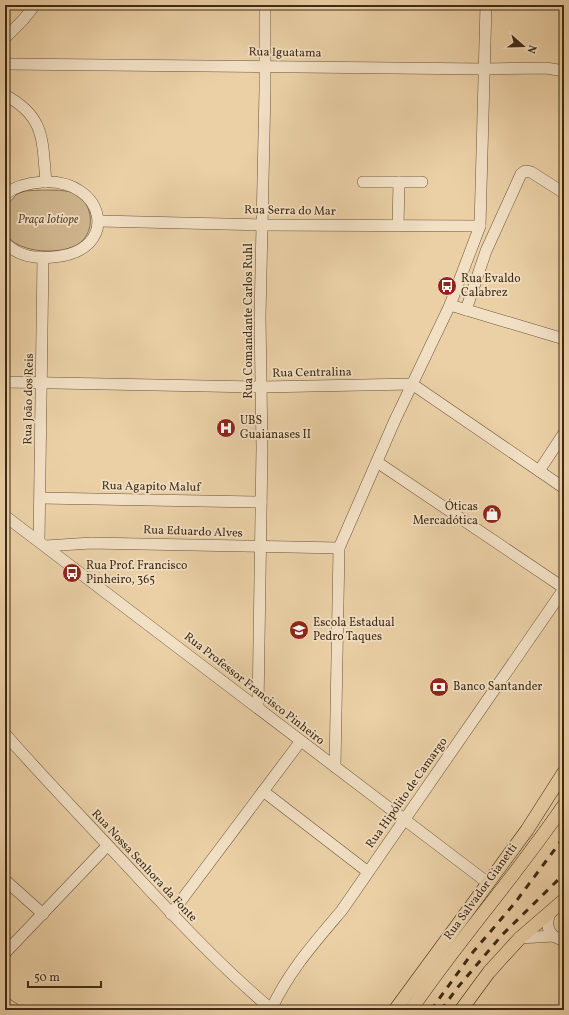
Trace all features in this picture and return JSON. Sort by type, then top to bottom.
[{"type":"main road","name":"Rua Salvador Gianetti","points":[[395,1010],[527,830],[564,772]]},
{"type":"main road","name":"Rua Salvador Gianetti","points":[[411,1010],[564,805]]},
{"type":"main road","points":[[461,1010],[489,972],[520,938],[564,900]]},
{"type":"main road","points":[[5,1004],[14,1010]]},
{"type":"street","points":[[5,38],[23,20],[35,5]]},
{"type":"street","name":"Rua Comandante Carlos Ruhl","points":[[258,708],[262,387],[262,225],[266,66],[265,5]]},
{"type":"street","points":[[335,767],[339,548],[412,384],[450,305],[480,226],[486,5]]},
{"type":"street","name":"Rua Iguatama","points":[[5,64],[485,69],[546,68],[564,71]]},
{"type":"street","points":[[5,96],[23,106],[38,126],[45,161],[46,182]]},
{"type":"street","points":[[466,310],[497,225],[519,177],[525,170],[533,173],[564,193]]},
{"type":"street","points":[[5,194],[15,187],[46,182],[66,184],[80,191],[92,203],[99,221],[97,232],[88,244],[68,255],[43,258],[18,253],[5,243]]},
{"type":"street","points":[[364,182],[422,182]]},
{"type":"street","points":[[398,225],[399,182]]},
{"type":"street","name":"Rua Serra do Mar","points":[[99,221],[262,225],[480,226]]},
{"type":"street","name":"Rua João dos Reis","points":[[43,258],[40,498],[43,543]]},
{"type":"street","points":[[450,305],[564,339]]},
{"type":"street","name":"Rua Centralina","points":[[5,382],[262,387],[412,384]]},
{"type":"street","points":[[412,384],[564,488]]},
{"type":"street","points":[[539,471],[564,433]]},
{"type":"street","points":[[377,462],[564,588]]},
{"type":"street","name":"Rua Agapito Maluf","points":[[40,498],[261,502]]},
{"type":"street","name":"Rua Professor Francisco Pinheiro","points":[[5,516],[43,543],[300,742],[488,883]]},
{"type":"street","name":"Rua Eduardo Alves","points":[[43,543],[339,548]]},
{"type":"street","name":"Rua Hipólito de Camargo","points":[[271,1009],[280,989],[302,956],[342,910],[564,588]]},
{"type":"street","name":"Rua Nossa Senhora da Fonte","points":[[5,734],[171,914],[237,980],[271,1009]]},
{"type":"street","points":[[171,914],[300,742]]},
{"type":"street","points":[[263,792],[368,872]]},
{"type":"street","points":[[5,953],[107,846]]},
{"type":"street","points":[[5,880],[43,914]]},
{"type":"street","points":[[550,913],[547,922],[549,931],[553,936],[564,941]]},
{"type":"street","points":[[520,938],[553,936]]},
{"type":"green space","name":"Praça Iotiope","points":[[61,190],[71,192],[78,196],[88,207],[90,214],[89,229],[86,236],[81,242],[74,246],[53,251],[30,249],[20,246],[12,241],[5,231],[5,207],[17,194],[25,191]]},
{"type":"railway","points":[[431,1010],[473,952],[514,904],[564,837]]},
{"type":"railway","points":[[441,1010],[458,987],[502,935],[564,874]]},
{"type":"place","name":"Rua Evaldo Calabrez","points":[[447,286]]},
{"type":"place","name":"UBS Guaianases II","points":[[226,428]]},
{"type":"place","name":"Óticas Mercadótica","points":[[492,514]]},
{"type":"place","name":"Rua Prof. Francisco Pinheiro, 365","points":[[72,573]]},
{"type":"place","name":"Escola Estadual Pedro Taques","points":[[299,630]]},
{"type":"place","name":"Banco Santander","points":[[439,687]]}]
